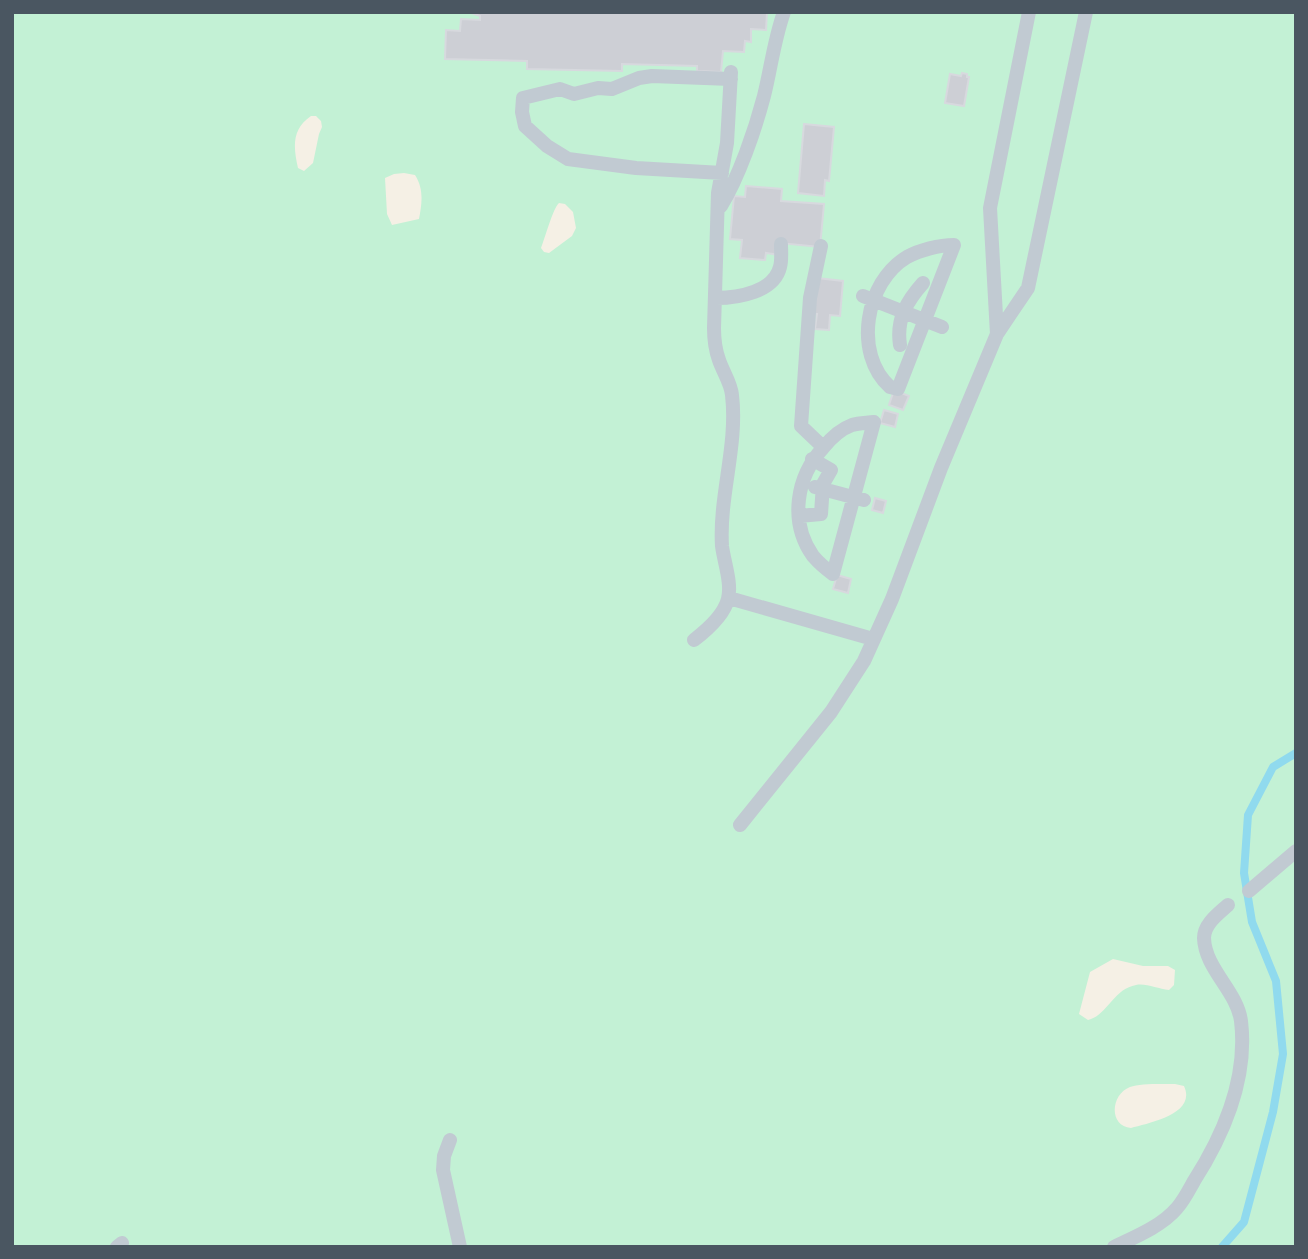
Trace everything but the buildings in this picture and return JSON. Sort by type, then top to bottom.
[{"type":"lane","points":[[718,210],[737,173],[761,106],[777,31],[784,12]]},
{"type":"lane","points":[[997,334],[990,208],[1029,12]]},
{"type":"lane","points":[[740,825],[831,712],[864,662],[892,599],[941,468],[997,334],[1028,288],[1086,12]]},
{"type":"lane","points":[[694,640],[720,614],[729,598],[721,517],[732,447],[732,396],[715,344],[718,210],[727,143],[731,76],[652,76],[639,78],[612,89],[598,88],[575,93],[560,89],[523,98],[525,126],[547,146],[568,159],[636,168],[722,173]]},
{"type":"lane","points":[[716,298],[756,292],[769,282],[780,269],[781,244]]},
{"type":"lane","points":[[954,245],[898,389],[890,387],[876,370],[869,349],[866,334],[870,311],[868,298],[892,268],[906,258],[923,250],[954,245]]},
{"type":"lane","points":[[821,246],[810,298],[802,426],[823,447]]},
{"type":"lane","points":[[900,345],[903,312],[909,299],[923,283]]},
{"type":"lane","points":[[868,298],[943,327]]},
{"type":"lane","points":[[874,422],[859,498],[833,574],[812,554],[799,516],[801,483],[809,464],[838,432],[853,424],[874,422]]},
{"type":"lane","points":[[799,516],[821,514],[823,489],[809,464]]},
{"type":"lane","points":[[801,483],[859,498]]},
{"type":"lane","points":[[799,499],[823,489]]},
{"type":"lane","points":[[729,598],[873,639]]},
{"type":"lane","points":[[1249,891],[1296,851]]},
{"type":"lane","points":[[1114,1247],[1156,1226],[1177,1209],[1224,1126],[1242,1063],[1241,1018],[1231,995],[1214,968],[1204,936],[1208,925],[1228,905]]},
{"type":"lane","points":[[450,1140],[444,1156],[443,1170],[460,1247]]},
{"type":"green space","points":[[12,12],[1296,12],[1296,1247],[12,1247]]},
{"type":"sand","points":[[311,116],[316,116],[321,121],[322,127],[313,163],[304,171],[298,168],[295,139],[300,127]]},
{"type":"sand","points":[[404,173],[415,175],[420,186],[419,219],[392,225],[387,214],[385,178]]},
{"type":"sand","points":[[559,203],[565,204],[573,212],[576,228],[572,236],[549,253],[544,252],[541,248]]},
{"type":"sand","points":[[1113,959],[1143,966],[1168,966],[1175,970],[1174,985],[1169,990],[1144,985],[1128,987],[1101,1013],[1088,1020],[1079,1014],[1090,972]]},
{"type":"sand","points":[[1175,1084],[1184,1086],[1186,1096],[1184,1104],[1169,1116],[1131,1128],[1118,1122],[1116,1103],[1119,1096],[1130,1087]]},
{"type":"waterway","points":[[1222,1247],[1244,1222],[1273,1112],[1283,1054],[1276,981],[1252,922],[1244,873],[1248,815],[1273,767],[1296,753]]}]
